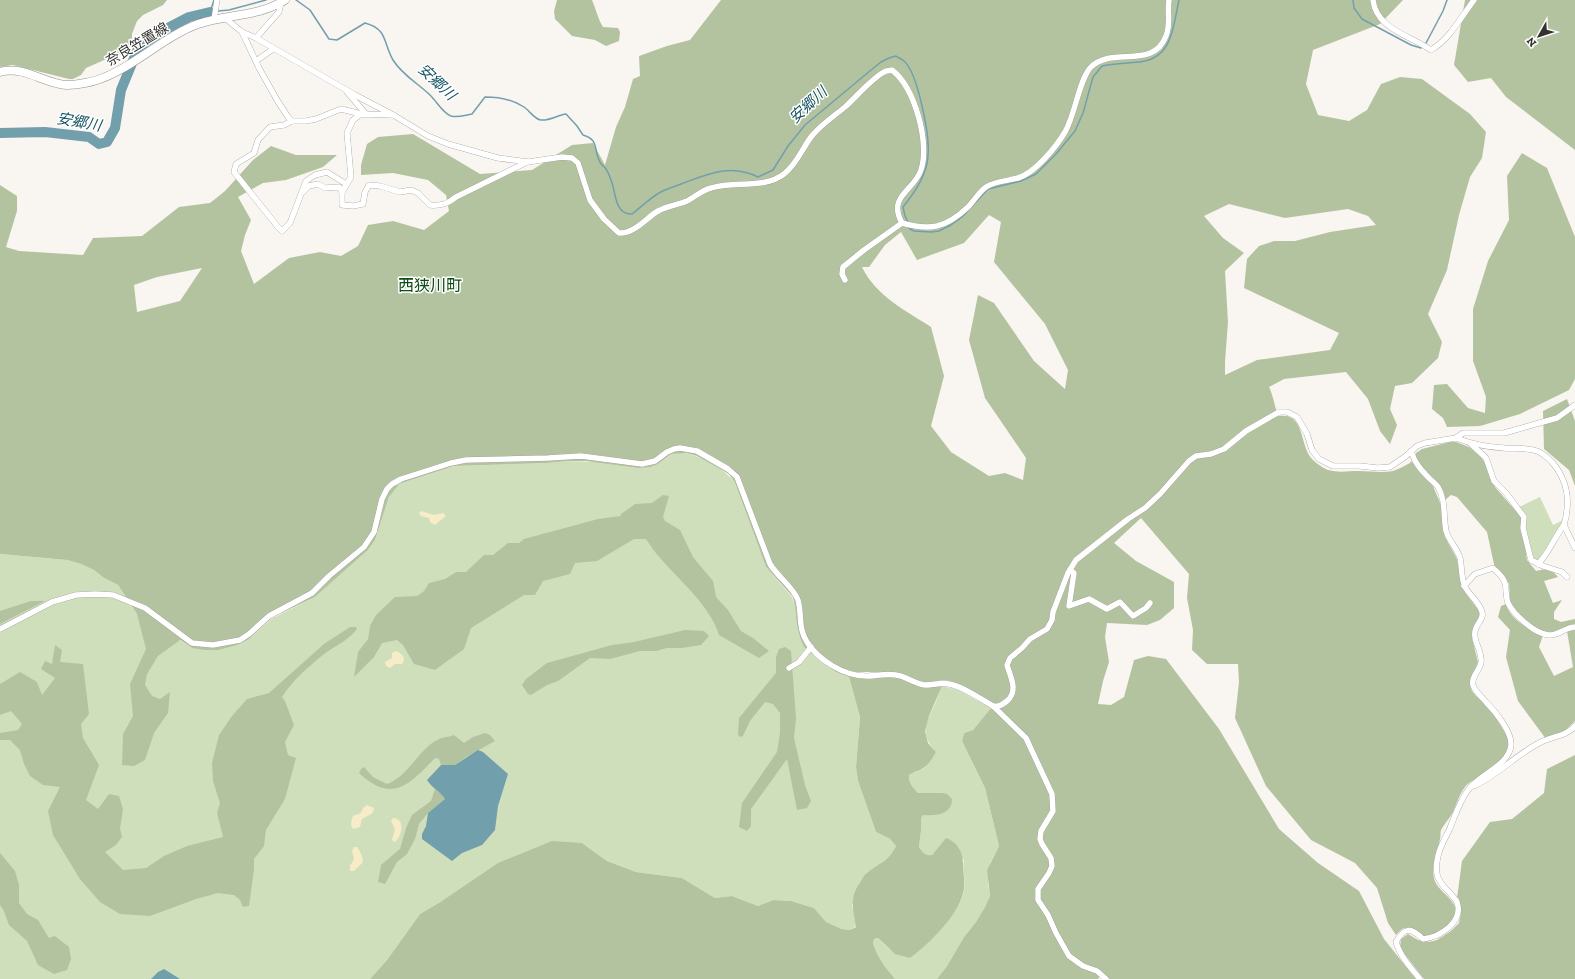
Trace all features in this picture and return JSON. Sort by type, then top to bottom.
[{"type":"main road","name":"奈良笠置線","points":[[0,72],[8,70],[21,71],[67,85],[86,83],[104,78],[197,24],[214,18],[225,18],[254,13],[283,1]]},
{"type":"street","points":[[225,18],[242,32],[256,38],[428,136],[448,144],[498,158],[528,162],[572,158],[578,163],[590,200],[604,219],[619,233],[629,232],[659,210],[691,199],[709,188],[730,184],[756,184],[784,175],[794,165],[811,137],[823,124],[844,108],[878,77],[887,71],[892,70],[899,75],[915,106],[920,120],[924,143],[924,158],[920,172],[903,194],[896,207],[898,216],[904,223],[912,226],[932,228],[939,227],[953,219],[968,207],[985,187],[1019,178],[1032,170],[1046,156],[1065,132],[1086,74],[1092,66],[1103,60],[1153,54],[1161,46],[1166,36],[1169,22],[1169,0]]},
{"type":"street","points":[[1373,0],[1378,16],[1386,24],[1431,50],[1439,45],[1448,36],[1474,0]]},
{"type":"street","points":[[256,38],[279,12],[283,1]]},
{"type":"street","points":[[214,18],[216,3]]},
{"type":"street","points":[[242,32],[277,100],[292,121]]},
{"type":"street","points":[[256,61],[273,49]]},
{"type":"street","points":[[346,90],[363,114]]},
{"type":"street","points":[[346,184],[327,172],[315,175],[306,181],[290,223],[282,231],[234,172],[236,164],[254,153],[258,140],[270,127],[284,125],[292,121],[306,122],[341,109],[363,114],[395,116]]},
{"type":"street","points":[[363,114],[353,120],[347,133],[351,177],[342,192],[342,205],[353,206],[363,204],[365,192],[369,185],[380,186],[400,192],[412,190],[430,205],[439,206],[446,204],[456,197],[528,162]]},
{"type":"street","points":[[303,192],[309,186],[318,184],[325,188],[339,187],[342,192]]},
{"type":"street","points":[[845,280],[842,274],[843,267],[864,250],[904,223]]},
{"type":"street","points":[[992,706],[1003,705],[1010,698],[1014,686],[1007,665],[1010,658],[1030,639],[1046,629],[1052,620],[1064,584],[1076,560],[1128,519],[1145,508],[1160,494],[1189,460],[1196,456],[1211,454],[1224,449],[1246,431],[1279,412],[1287,412],[1298,417],[1307,434],[1312,450],[1319,459],[1333,466],[1378,468],[1390,467],[1417,446],[1425,443],[1456,438],[1463,433],[1504,433],[1557,418],[1575,405]]},
{"type":"street","points":[[1456,438],[1470,444],[1506,448],[1518,447],[1539,452],[1550,460],[1564,478],[1568,512],[1564,525],[1546,556],[1538,564]]},
{"type":"street","points":[[1470,444],[1486,458],[1494,481],[1510,498],[1524,517],[1523,528],[1531,560],[1538,564],[1562,572],[1567,577]]},
{"type":"street","points":[[0,629],[52,602],[76,595],[95,594],[113,596],[145,608],[192,643],[213,645],[240,640],[269,616],[312,593],[329,576],[364,547],[374,532],[382,499],[387,489],[401,479],[451,462],[466,460],[581,456],[642,464],[655,461],[667,452],[674,449],[680,448],[698,451],[728,468],[736,477],[770,564],[794,592],[798,599],[802,632],[811,647],[830,664],[846,672],[866,676],[894,674],[923,684],[949,684],[959,687],[992,706],[1026,738],[1052,794],[1053,811],[1042,831],[1040,839],[1051,858],[1052,866],[1038,889],[1038,900],[1048,915],[1069,956],[1083,966],[1097,971],[1106,979]]},
{"type":"street","points":[[1411,451],[1415,463],[1438,487],[1444,505],[1448,536],[1460,557],[1464,586],[1479,604],[1483,613],[1482,619],[1476,627],[1475,633],[1481,658],[1480,665],[1472,684],[1475,690],[1487,702],[1504,725],[1509,734],[1511,744],[1508,756],[1468,789],[1445,836],[1438,856],[1437,874],[1440,884],[1457,901],[1459,911],[1455,921],[1448,928],[1433,938],[1423,939],[1414,931],[1406,930],[1400,934],[1396,942],[1406,960],[1420,979]]},
{"type":"street","points":[[1564,525],[1575,548]]},
{"type":"street","points":[[1464,586],[1475,574],[1493,568],[1502,576],[1506,584],[1507,602],[1526,624],[1549,635],[1564,631],[1569,627],[1575,627]]},
{"type":"street","points":[[1070,570],[1074,573],[1069,606],[1089,599],[1108,608],[1120,602],[1133,616],[1146,608],[1150,603]]},
{"type":"street","points":[[789,668],[798,662],[811,647]]},
{"type":"street","points":[[1468,789],[1485,781],[1539,743],[1571,730],[1575,726]]},
{"type":"green space","points":[[0,0],[167,0],[163,5],[143,15],[137,21],[132,34],[132,44],[124,54],[111,57],[86,68],[81,75],[73,79],[69,79],[13,65],[0,67]]},
{"type":"green space","points":[[557,0],[592,0],[603,27],[618,28],[620,32],[619,41],[606,46],[595,40],[572,36],[555,19],[554,11]]},
{"type":"green space","points":[[721,0],[1403,0],[1380,24],[1313,50],[1306,84],[1318,115],[1349,121],[1367,110],[1381,84],[1400,77],[1422,79],[1470,114],[1486,132],[1482,158],[1470,177],[1459,215],[1447,270],[1428,314],[1442,342],[1438,358],[1412,383],[1395,386],[1390,409],[1397,425],[1390,444],[1380,431],[1368,399],[1346,372],[1284,379],[1269,387],[1279,416],[1288,416],[1294,419],[1301,432],[1309,454],[1324,468],[1340,472],[1389,472],[1410,463],[1411,461],[1433,486],[1441,505],[1445,537],[1457,559],[1464,591],[1479,611],[1480,618],[1473,628],[1472,638],[1478,662],[1470,685],[1476,696],[1491,710],[1509,741],[1506,756],[1464,788],[1453,812],[1441,830],[1433,873],[1439,888],[1455,906],[1455,917],[1450,924],[1433,935],[1425,936],[1410,929],[1404,928],[1396,935],[1388,923],[1377,888],[1355,863],[1311,840],[1266,786],[1235,718],[1239,682],[1238,664],[1207,664],[1192,650],[1193,630],[1187,598],[1189,574],[1141,518],[1114,543],[1136,561],[1174,582],[1174,608],[1160,620],[1147,625],[1107,623],[1105,637],[1109,662],[1098,704],[1111,705],[1124,697],[1134,660],[1148,656],[1166,659],[1219,729],[1279,829],[1318,863],[1359,891],[1384,939],[1416,979],[1108,979],[1070,956],[1038,895],[1052,871],[1041,835],[1055,808],[1033,748],[993,703],[960,685],[943,680],[923,682],[894,672],[855,672],[850,676],[866,678],[894,677],[942,686],[929,716],[925,731],[928,743],[936,752],[927,765],[909,775],[909,780],[911,785],[918,793],[943,793],[947,794],[952,799],[949,808],[946,811],[937,815],[923,815],[921,818],[919,847],[926,854],[932,855],[946,838],[954,842],[959,848],[963,860],[964,889],[962,898],[951,918],[926,945],[910,958],[895,954],[878,938],[874,939],[873,943],[879,958],[895,979],[370,979],[387,960],[420,914],[498,863],[552,841],[582,843],[607,861],[636,872],[682,878],[715,898],[732,896],[758,906],[773,900],[791,901],[814,908],[826,922],[842,929],[850,930],[856,927],[853,904],[854,893],[865,875],[887,859],[896,846],[890,839],[876,832],[858,781],[856,767],[860,717],[849,677],[836,672],[804,647],[797,626],[793,597],[766,567],[735,483],[729,474],[697,456],[686,453],[671,454],[658,464],[650,467],[639,468],[586,461],[454,466],[399,484],[389,497],[375,540],[368,550],[315,597],[273,617],[249,639],[237,645],[218,650],[205,650],[192,648],[180,640],[158,656],[147,674],[145,685],[152,696],[160,699],[170,692],[168,713],[154,733],[145,760],[134,766],[122,765],[123,734],[133,716],[130,684],[146,649],[137,614],[118,585],[81,564],[67,560],[0,554],[0,185],[17,196],[17,211],[6,247],[19,251],[83,255],[93,238],[142,236],[179,207],[210,203],[225,191],[253,160],[271,146],[296,155],[337,155],[323,167],[286,180],[263,183],[238,197],[251,220],[241,251],[254,284],[289,258],[320,252],[341,256],[358,246],[368,225],[393,221],[424,230],[449,211],[446,195],[428,180],[393,173],[361,175],[361,165],[367,144],[378,137],[413,134],[480,174],[532,170],[572,145],[593,143],[605,165],[616,127],[625,107],[633,79],[640,76],[639,56],[690,40]],"holes":[[[1229,204],[1285,218],[1348,209],[1368,216],[1376,225],[1330,232],[1295,241],[1274,241],[1259,246],[1247,259],[1244,288],[1339,333],[1330,350],[1257,360],[1225,375],[1228,322],[1225,271],[1244,253],[1223,238],[1204,216]],[[989,215],[1001,222],[994,262],[1045,324],[1068,370],[1065,389],[1034,361],[994,303],[978,295],[969,340],[985,398],[1026,458],[1023,480],[1005,473],[989,476],[951,452],[931,426],[944,376],[931,327],[892,302],[875,286],[862,267],[869,267],[885,245],[901,232],[917,260],[964,243]],[[202,268],[180,301],[137,312],[134,285],[157,277]]]},
{"type":"green space","points":[[1465,0],[1575,0],[1575,150],[1506,97],[1491,78],[1468,82],[1454,65]]},
{"type":"green space","points":[[1522,153],[1547,168],[1575,237],[1575,379],[1569,390],[1520,414],[1480,426],[1447,427],[1443,418],[1432,409],[1434,385],[1447,384],[1468,408],[1485,413],[1486,397],[1473,361],[1473,309],[1488,261],[1509,220],[1507,176]]},
{"type":"green space","points":[[1567,399],[1575,421],[1575,486],[1569,470],[1544,449],[1543,411]]},
{"type":"green space","points":[[1450,442],[1456,442],[1469,447],[1480,456],[1486,464],[1495,487],[1521,517],[1527,560],[1536,571],[1548,570],[1553,572],[1558,577],[1544,581],[1553,603],[1562,600],[1554,612],[1554,619],[1561,622],[1575,619],[1575,625],[1550,633],[1544,632],[1535,628],[1517,614],[1510,601],[1509,584],[1495,569],[1487,532],[1457,497],[1451,495],[1445,500],[1416,460],[1416,453],[1422,449]]},
{"type":"green space","points":[[676,452],[692,455],[716,466],[724,471],[735,483],[766,567],[792,597],[795,607],[797,626],[804,646],[836,672],[849,677],[860,717],[856,767],[858,781],[876,832],[890,839],[896,846],[892,856],[867,873],[852,905],[856,926],[850,930],[842,929],[826,922],[814,908],[791,901],[773,900],[758,906],[732,896],[715,898],[682,878],[636,872],[607,861],[582,843],[442,901],[420,914],[387,960],[370,979],[0,979],[0,554],[67,560],[94,570],[104,578],[118,585],[137,614],[192,648],[249,639],[273,618],[315,597],[368,550],[375,540],[389,497],[393,489],[399,484],[454,466],[567,461],[658,464]]},
{"type":"green space","points":[[663,495],[669,496],[663,517],[665,521],[680,530],[693,557],[713,581],[716,597],[728,610],[741,631],[753,638],[769,651],[759,658],[719,635],[715,624],[702,604],[659,557],[646,539],[634,539],[597,561],[575,563],[570,574],[543,581],[535,595],[524,595],[471,628],[464,649],[435,670],[414,664],[403,645],[397,640],[382,643],[374,657],[354,677],[358,652],[368,639],[370,626],[376,615],[395,597],[417,596],[424,591],[429,583],[445,579],[456,572],[466,572],[484,555],[493,555],[508,543],[519,543],[524,539],[598,519],[621,516],[621,514],[635,504],[652,503]]},
{"type":"green space","points":[[1540,497],[1553,525],[1565,519],[1538,562],[1533,561],[1519,507]]},
{"type":"green space","points":[[31,601],[45,601],[0,624],[0,611]]},
{"type":"green space","points":[[1506,604],[1516,619],[1526,627],[1543,635],[1539,647],[1554,676],[1573,667],[1567,631],[1575,630],[1575,721],[1566,730],[1546,739],[1518,701],[1506,657],[1510,630],[1498,617],[1501,606]]},
{"type":"green space","points":[[350,627],[356,627],[357,629],[349,637],[306,669],[282,697],[294,725],[285,742],[288,755],[296,758],[285,799],[266,830],[264,846],[254,859],[249,906],[243,907],[240,900],[234,895],[218,893],[196,899],[150,916],[120,914],[100,902],[80,879],[53,835],[48,811],[60,787],[43,785],[30,776],[24,764],[20,750],[10,740],[0,740],[0,733],[18,730],[22,724],[11,711],[0,715],[0,684],[20,672],[37,682],[42,695],[55,678],[41,669],[45,661],[52,664],[55,645],[62,650],[60,662],[83,664],[89,714],[81,724],[83,738],[99,765],[86,800],[98,809],[109,794],[119,796],[123,809],[120,829],[122,837],[116,845],[105,852],[123,870],[146,868],[164,856],[187,846],[223,837],[217,813],[220,803],[213,781],[212,763],[219,735],[232,716],[247,699],[269,693],[324,644]]},
{"type":"green space","points":[[685,630],[704,631],[709,636],[701,645],[682,648],[667,648],[656,651],[640,651],[610,659],[590,658],[558,681],[547,685],[531,695],[528,694],[522,685],[526,679],[547,663],[612,645],[634,642]]},
{"type":"green space","points":[[785,647],[791,651],[796,718],[794,738],[805,785],[811,801],[807,808],[797,810],[787,759],[751,809],[751,826],[747,831],[739,827],[742,803],[777,752],[780,733],[780,713],[773,704],[765,702],[750,721],[743,736],[740,737],[738,735],[739,718],[776,673],[776,657],[779,649]]},
{"type":"green space","points":[[942,686],[958,690],[991,708],[973,730],[964,733],[962,741],[985,788],[999,846],[990,863],[988,883],[990,896],[985,907],[937,979],[895,979],[879,958],[873,943],[874,939],[878,938],[889,949],[910,958],[942,928],[957,908],[964,891],[964,860],[944,841],[932,855],[926,854],[919,847],[921,818],[923,815],[931,815],[930,793],[918,793],[911,785],[909,780],[909,775],[926,766],[936,752],[931,746],[926,735],[926,724]]},
{"type":"green space","points":[[991,708],[1025,739],[1049,791],[1052,808],[1040,830],[1049,859],[1049,869],[1036,889],[1036,900],[1047,916],[1068,957],[1076,965],[1096,972],[1100,976],[1098,979],[937,979],[947,966],[964,937],[976,922],[990,896],[987,870],[999,846],[985,788],[962,741],[964,733],[973,730]]},
{"type":"green space","points":[[485,733],[490,735],[495,741],[466,757],[455,765],[441,765],[439,759],[435,758],[417,776],[400,787],[391,789],[381,788],[359,773],[364,767],[373,777],[387,784],[402,775],[425,749],[439,739],[454,735],[464,743],[473,737]]},
{"type":"green space","points":[[1575,755],[1575,979],[1424,979],[1400,947],[1401,939],[1408,934],[1418,940],[1429,942],[1437,940],[1451,931],[1459,923],[1461,911],[1457,898],[1462,861],[1490,822],[1512,819],[1544,793],[1547,769]]},
{"type":"green space","points":[[435,789],[442,794],[445,799],[428,813],[419,824],[415,839],[407,854],[397,862],[385,884],[378,882],[381,865],[400,849],[406,828],[412,815],[431,801]]},
{"type":"green space","points":[[0,853],[15,871],[19,885],[19,903],[27,914],[38,920],[49,938],[55,936],[69,947],[71,959],[67,970],[54,974],[38,965],[27,941],[9,925],[0,905]]},
{"type":"sand","points":[[421,511],[434,515],[443,513],[446,516],[435,525],[430,522],[429,518],[421,516],[419,513]]},
{"type":"sand","points":[[395,651],[402,654],[404,661],[402,664],[395,664],[390,668],[386,666],[385,662],[392,658],[392,653]]},
{"type":"sand","points":[[367,805],[374,808],[373,812],[362,819],[360,827],[353,829],[351,823],[353,816],[361,813],[363,808]]},
{"type":"sand","points":[[393,818],[400,821],[402,828],[395,842],[392,840],[395,829],[391,821]]},
{"type":"sand","points":[[354,847],[357,847],[359,850],[363,861],[354,871],[350,871],[350,866],[354,859],[352,851]]},
{"type":"water","points":[[478,750],[483,752],[508,774],[498,806],[495,830],[482,845],[462,853],[452,861],[422,839],[428,813],[445,799],[427,780],[441,765],[455,765]]},
{"type":"water","points":[[164,969],[180,979],[151,979],[158,972]]},
{"type":"waterway","name":"安郷川","points":[[214,0],[210,12],[214,11]]},
{"type":"waterway","name":"安郷川","points":[[218,11],[229,10],[266,0]]},
{"type":"waterway","name":"安郷川","points":[[296,0],[310,10],[329,39],[337,40],[365,23],[378,29],[384,37],[390,54],[397,65],[406,75],[431,96],[445,112],[451,116],[459,117],[472,114],[485,97],[500,98],[515,102],[524,107],[536,118],[541,120],[547,120],[566,114],[583,135],[588,137],[594,143],[600,163],[606,169],[610,177],[619,206],[626,213],[632,214],[661,192],[710,174],[729,170],[748,173],[758,177],[773,170],[788,146],[805,125],[881,62],[896,56],[904,61],[914,78],[922,106],[928,146],[928,157],[922,177],[915,191],[903,207],[908,222]]},
{"type":"waterway","name":"安郷川","points":[[908,226],[914,231],[939,231],[962,217],[988,189],[1021,181],[1036,174],[1056,154],[1075,131],[1083,113],[1093,77],[1102,66],[1150,60],[1159,55],[1165,48],[1170,40],[1173,30],[1179,0]]},
{"type":"waterway","name":"安郷川","points":[[1353,0],[1354,8],[1362,19],[1411,45],[1422,47]]},
{"type":"waterway","name":"安郷川","points":[[1425,45],[1443,11],[1447,0]]},
{"type":"waterway","name":"安郷川","points":[[0,133],[45,132],[89,137],[99,144],[107,142],[115,128],[121,90],[137,51],[149,40],[166,29],[189,17],[210,12]]},
{"type":"district","name":"西狭川町","points":[[430,285]]}]
